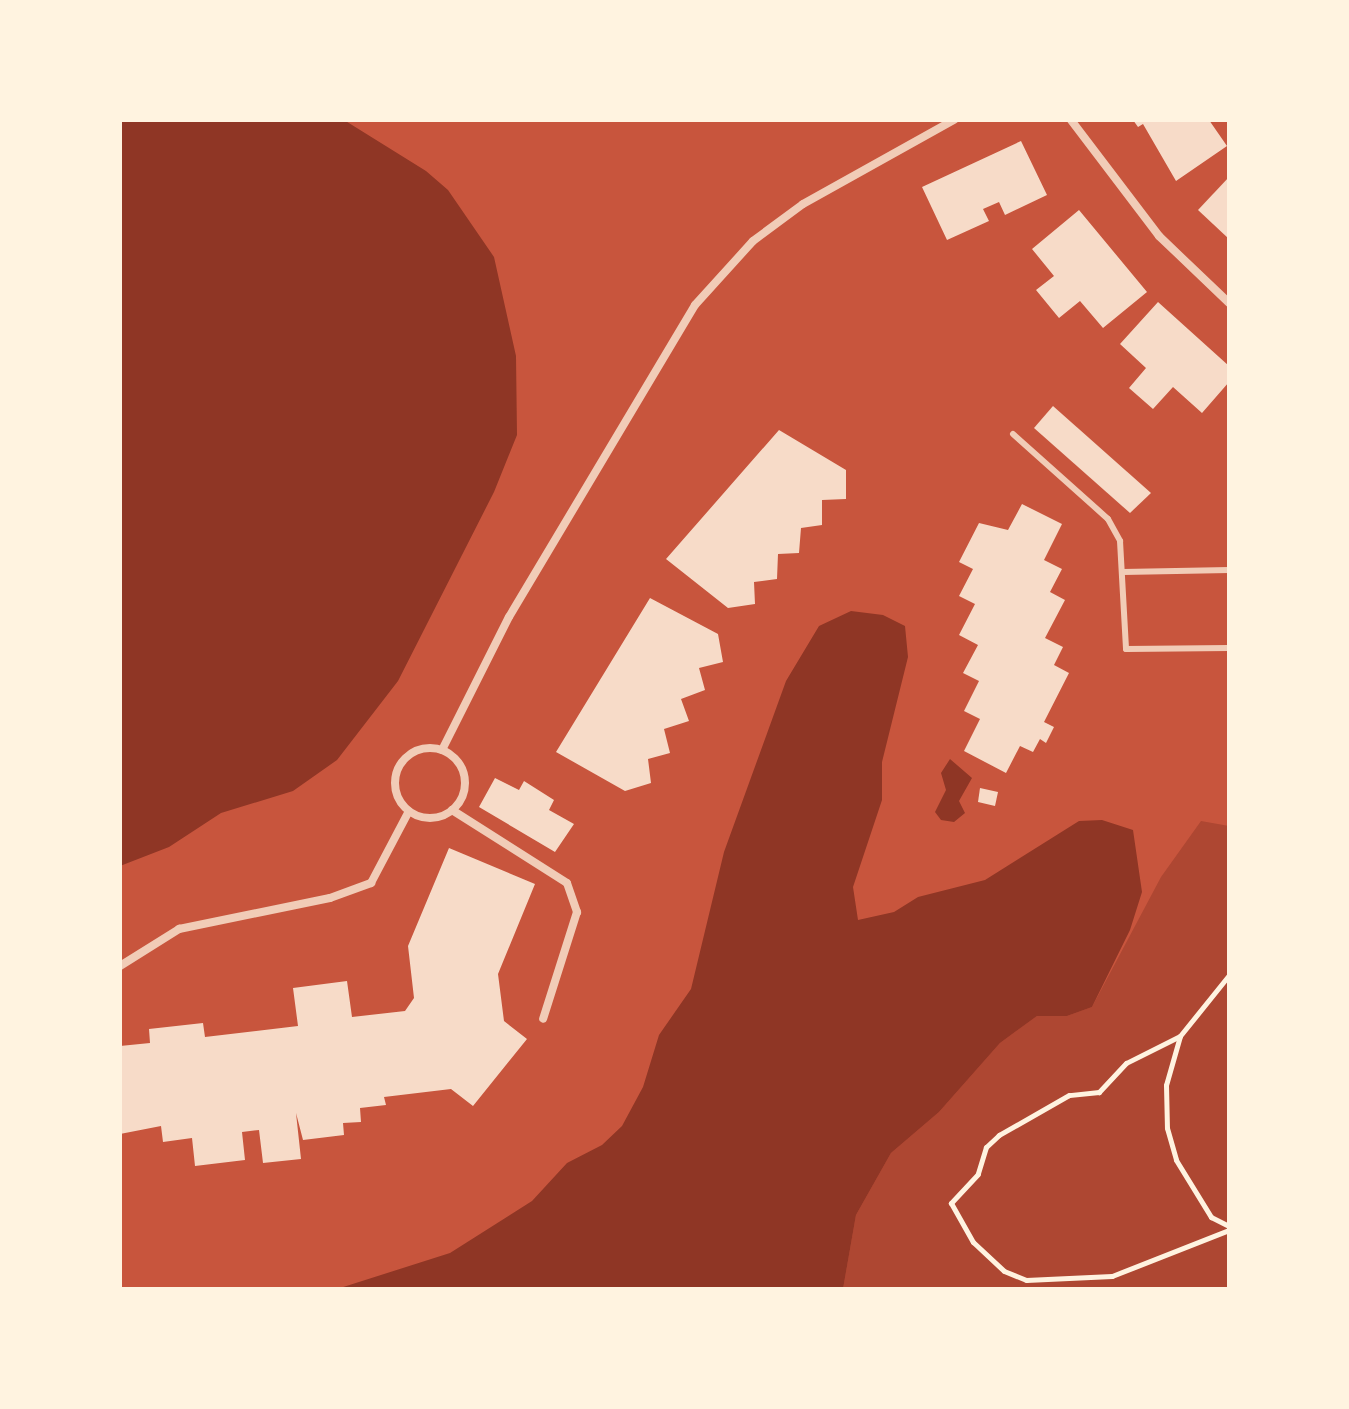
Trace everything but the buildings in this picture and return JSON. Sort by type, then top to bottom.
[{"type":"street","points":[[442,750],[509,617],[673,338],[730,263],[803,204],[954,120]]},
{"type":"street","points":[[1071,120],[1159,236],[1229,303]]},
{"type":"street","points":[[442,750],[459,763],[465,782],[452,810],[430,817],[409,811],[396,792],[397,771],[411,754],[442,750]]},
{"type":"street","points":[[452,810],[567,883],[577,912],[543,1019]]},
{"type":"street","points":[[120,966],[179,929],[330,898],[371,883],[409,811]]},
{"type":"lane","points":[[1013,434],[1108,519],[1120,541],[1126,649],[1229,648]]},
{"type":"lane","points":[[1123,572],[1229,570]]},
{"type":"path","points":[[1229,975],[1180,1036],[1166,1085],[1167,1128],[1191,1192],[1211,1217],[1229,1228]]},
{"type":"path","points":[[1180,1036],[1126,1063],[1099,1092],[1069,1095],[999,1135],[986,1147],[978,1174],[951,1203],[973,1242],[1004,1271],[1026,1280],[1112,1276],[1229,1228]]},
{"type":"shaded area","points":[[120,120],[344,120],[426,171],[448,190],[494,257],[516,356],[517,435],[494,492],[398,681],[337,760],[293,791],[221,813],[169,847],[120,866]]},
{"type":"shaded area","points":[[851,611],[883,615],[905,626],[908,657],[882,762],[882,800],[853,887],[858,920],[894,912],[918,897],[985,880],[1079,821],[1102,820],[1133,830],[1142,892],[1130,930],[1092,1007],[1067,1016],[1037,1016],[1000,1043],[939,1112],[891,1153],[856,1215],[843,1289],[337,1289],[450,1253],[532,1201],[567,1163],[602,1145],[622,1126],[643,1087],[659,1035],[691,989],[724,852],[786,681],[819,626]]},
{"type":"shaded area","points":[[950,759],[972,778],[959,801],[965,813],[954,822],[941,820],[935,812],[946,790],[941,773]]},
{"type":"shaded area","points":[[1201,821],[1229,826],[1229,1289],[843,1289],[856,1215],[891,1153],[939,1112],[1000,1043],[1037,1016],[1067,1016],[1092,1007],[1161,877]]}]
